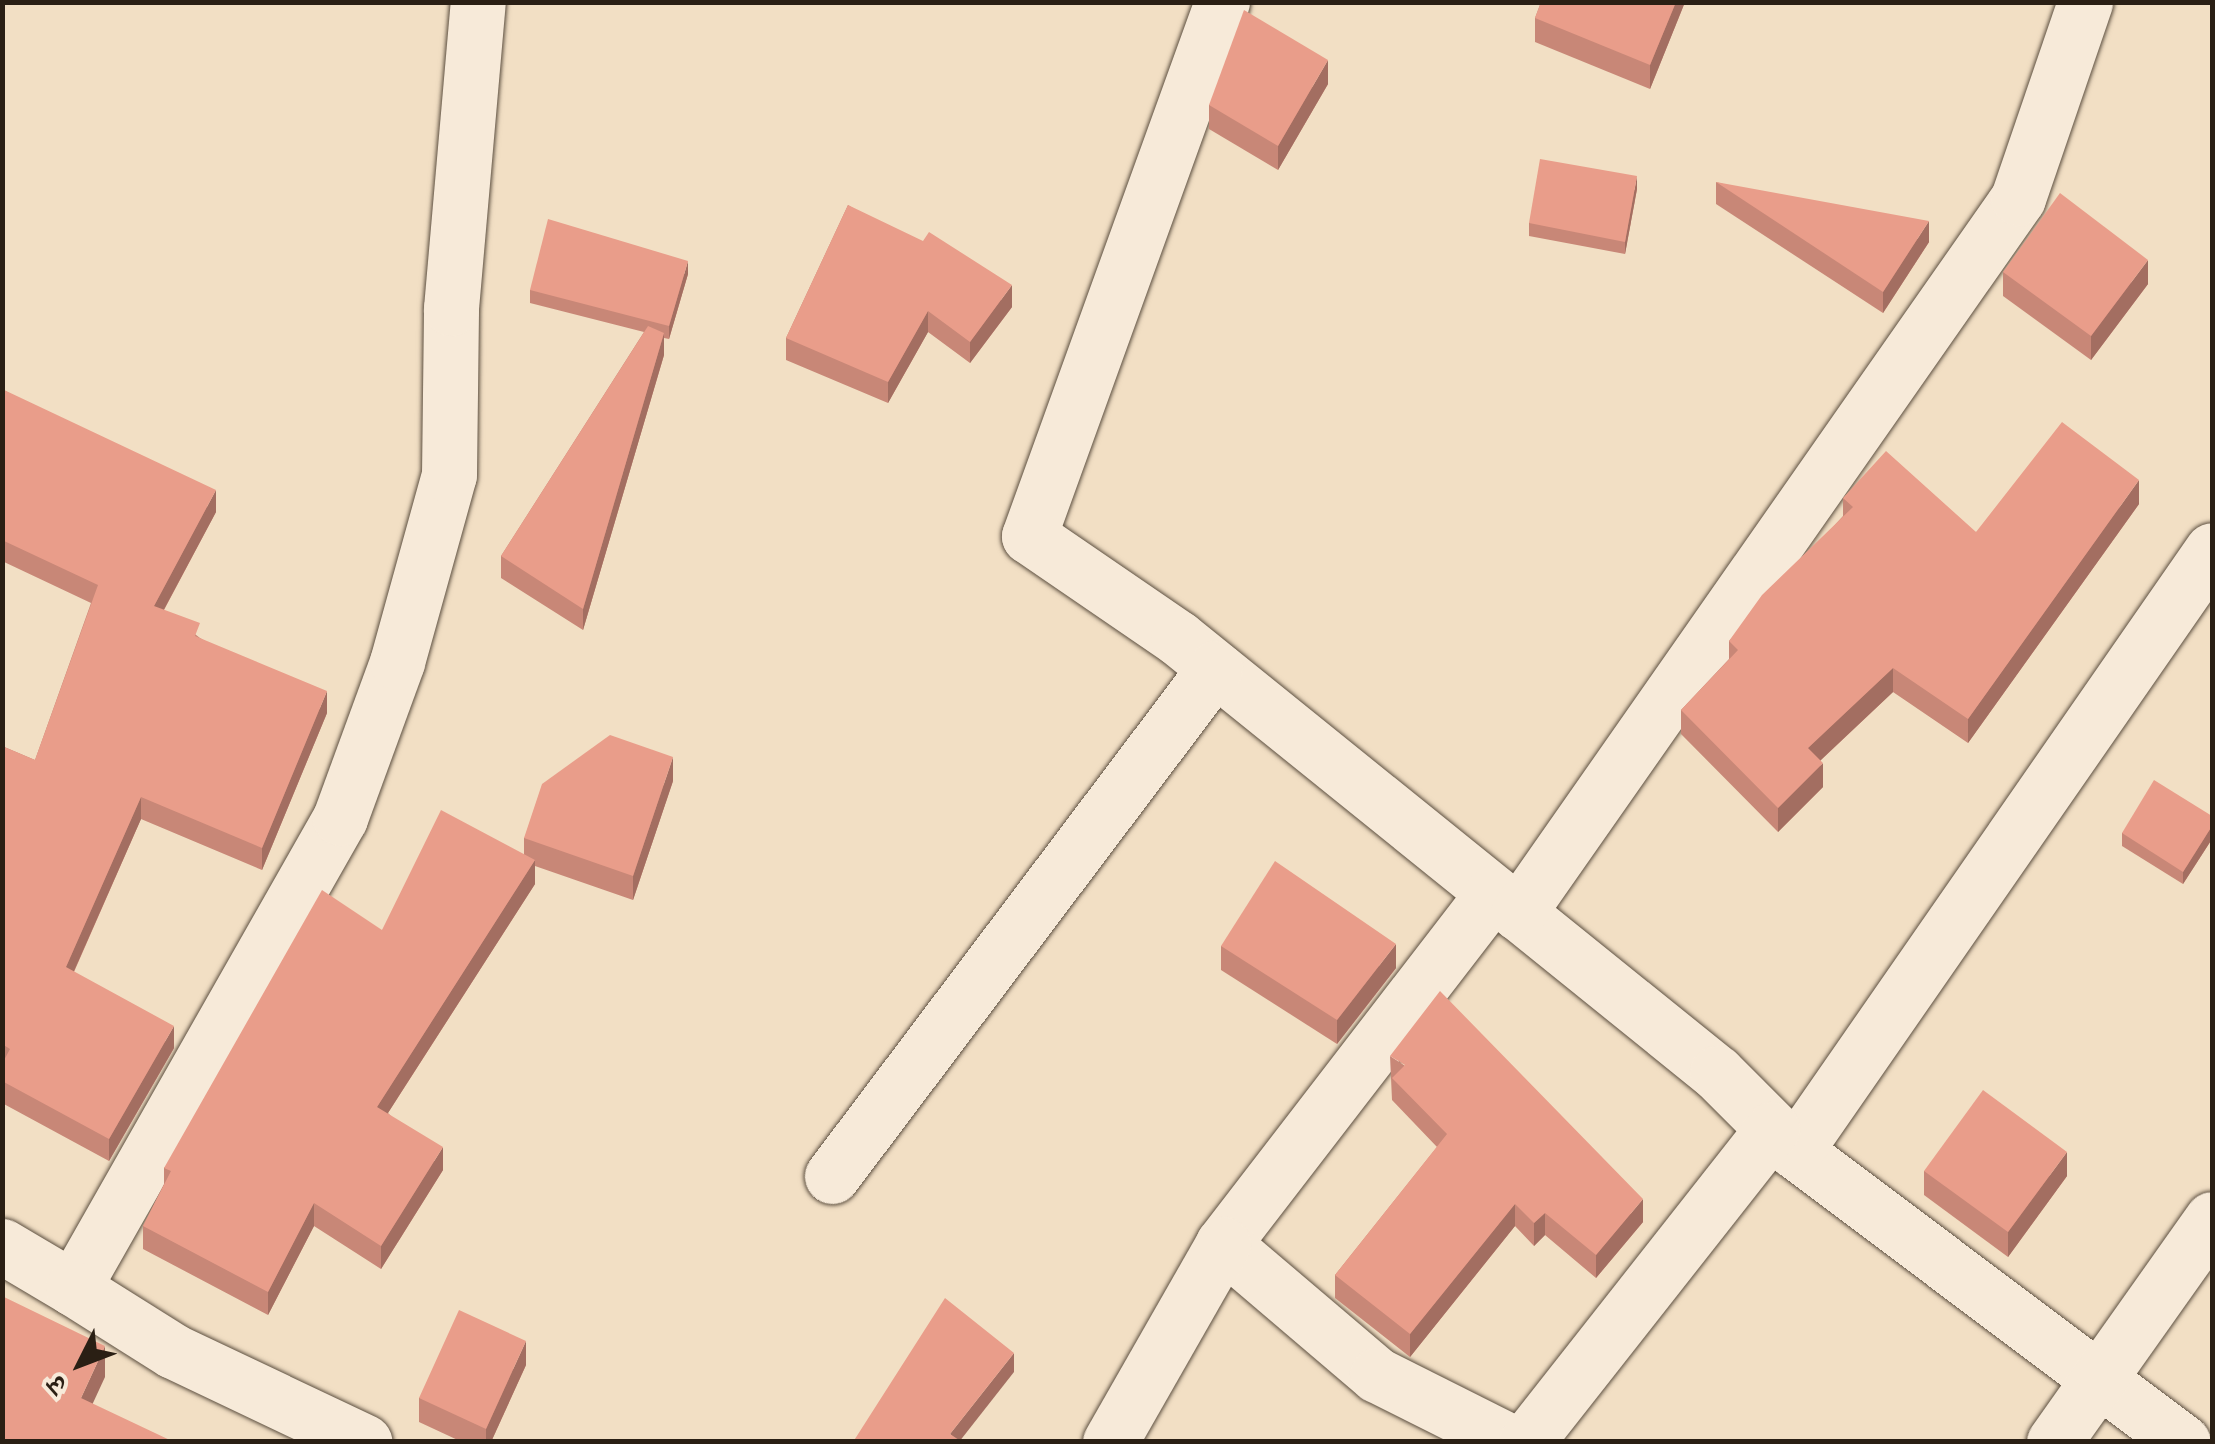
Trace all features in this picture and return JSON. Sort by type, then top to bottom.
[{"type":"street","points":[[73,1288],[340,818],[396,662],[449,474],[452,308],[478,2]]},
{"type":"street","points":[[1222,2],[1029,536],[1216,668],[1505,903],[1784,1140],[2184,1442]]},
{"type":"street","points":[[1110,1442],[1224,1244],[1505,903],[2018,198],[2085,2]]},
{"type":"street","points":[[1526,1442],[1784,1140],[2212,550]]},
{"type":"street","points":[[832,1176],[1216,668]]},
{"type":"street","points":[[2054,1442],[2212,1219]]},
{"type":"street","points":[[1224,1244],[1377,1376],[1510,1442]]},
{"type":"street","points":[[2,1246],[173,1351],[365,1442]]},
{"type":"building","points":[[1541,2],[1676,2],[1650,65],[1535,18]]},
{"type":"building","points":[[1244,10],[1328,60],[1278,146],[1209,105]]},
{"type":"building","points":[[1540,159],[1637,176],[1625,242],[1529,223]]},
{"type":"building","points":[[1716,182],[1929,221],[1883,292]]},
{"type":"building","points":[[2060,193],[2148,260],[2091,336],[2003,272]]},
{"type":"building","points":[[848,205],[923,241],[929,232],[1012,285],[970,342],[928,311],[888,382],[786,338]]},
{"type":"building","points":[[548,219],[688,261],[669,326],[530,290]]},
{"type":"building","points":[[648,326],[664,333],[583,609],[501,556]]},
{"type":"building","points":[[2,389],[216,490],[154,606],[200,623],[195,636],[327,691],[262,848],[141,797],[66,967],[174,1026],[109,1139],[2,1081],[2,1064],[10,1049],[2,1044],[2,746],[35,760],[98,585],[2,540]]},
{"type":"building","points":[[2062,422],[2139,480],[1968,719],[1893,668],[1808,748],[1823,763],[1778,808],[1681,710],[1738,650],[1729,641],[1762,595],[1853,507],[1843,498],[1886,451],[1976,532]]},
{"type":"building","points":[[610,735],[673,757],[633,876],[524,838],[542,784]]},
{"type":"building","points":[[2154,780],[2212,816],[2212,826],[2183,872],[2122,833]]},
{"type":"building","points":[[441,810],[535,860],[377,1107],[443,1147],[381,1246],[314,1203],[268,1292],[143,1226],[171,1171],[164,1168],[322,890],[382,930]]},
{"type":"building","points":[[1275,861],[1396,944],[1337,1020],[1221,946]]},
{"type":"building","points":[[1440,991],[1643,1199],[1596,1255],[1545,1213],[1534,1223],[1515,1204],[1410,1334],[1335,1275],[1447,1134],[1392,1078],[1405,1065],[1390,1056]]},
{"type":"building","points":[[1983,1090],[2067,1152],[2008,1232],[1924,1171]]},
{"type":"building","points":[[2,1296],[105,1346],[81,1398],[174,1442],[2,1442]]},
{"type":"building","points":[[945,1298],[1014,1353],[950,1434],[962,1442],[853,1442]]},
{"type":"building","points":[[459,1310],[526,1341],[486,1429],[419,1398]]}]
